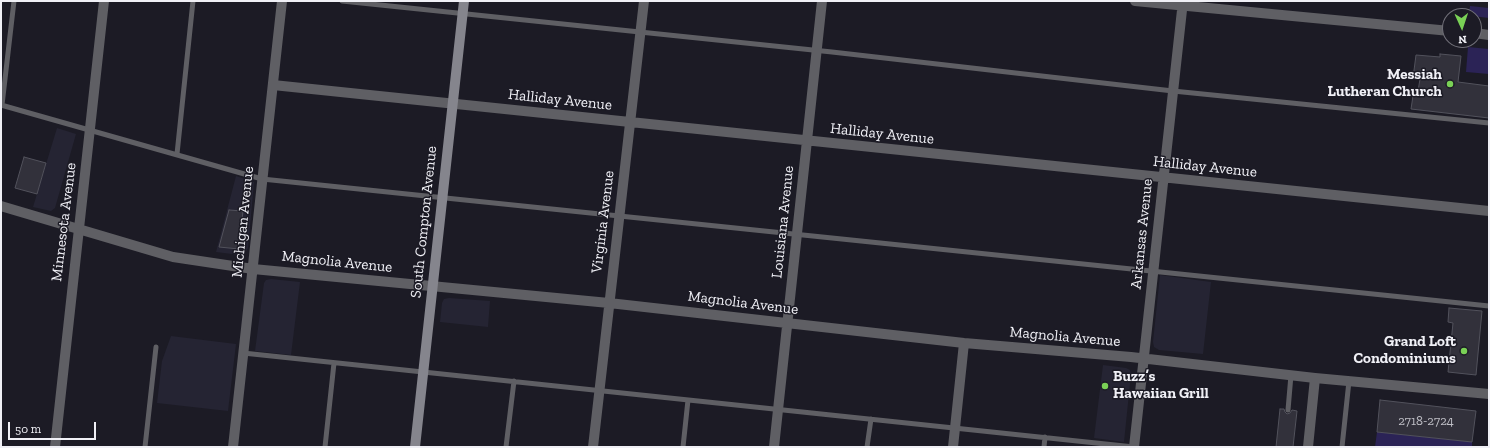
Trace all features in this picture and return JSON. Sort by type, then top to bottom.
[{"type":"main road","name":"South Compton Avenue","points":[[415,447],[464,1]]},
{"type":"street","name":"Minnesota Avenue","points":[[55,447],[104,1]]},
{"type":"street","name":"Michigan Avenue","points":[[233,447],[282,1]]},
{"type":"street","name":"Virginia Avenue","points":[[593,447],[644,1]]},
{"type":"street","name":"Louisiana Avenue","points":[[774,447],[822,1]]},
{"type":"street","points":[[1135,1],[1182,3],[1442,30]]},
{"type":"street","name":"Arkansas Avenue","points":[[1134,447],[1182,3]]},
{"type":"street","name":"Halliday Avenue","points":[[273,85],[1489,211]]},
{"type":"street","name":"Magnolia Avenue","points":[[1,206],[173,257],[252,269],[432,287],[609,302],[964,343],[1144,359],[1315,378],[1489,394]]},
{"type":"street","points":[[953,447],[964,343]]},
{"type":"street","points":[[1308,447],[1315,378]]},
{"type":"lane","points":[[14,1],[2,105],[262,178],[1489,306]]},
{"type":"lane","points":[[177,154],[193,1]]},
{"type":"lane","points":[[342,1],[816,50],[1172,91],[1489,123]]},
{"type":"lane","points":[[144,447],[156,347]]},
{"type":"lane","points":[[243,353],[1134,447]]},
{"type":"lane","points":[[325,447],[334,363]]},
{"type":"lane","points":[[1288,410],[1292,375]]},
{"type":"lane","points":[[1342,447],[1349,381]]},
{"type":"lane","points":[[506,447],[514,382]]},
{"type":"lane","points":[[683,447],[688,400]]},
{"type":"lane","points":[[867,447],[871,419]]},
{"type":"lane","points":[[1044,447],[1045,437]]},
{"type":"shaded area","points":[[1470,6],[1489,8],[1489,18],[1482,17],[1482,8],[1470,8]]},
{"type":"shaded area","points":[[1468,48],[1489,49],[1489,74],[1466,72]]},
{"type":"shaded area","points":[[57,128],[76,134],[55,208],[51,211],[33,207]]},
{"type":"shaded area","points":[[236,176],[254,182],[248,248],[245,253],[240,255],[216,252]]},
{"type":"shaded area","points":[[1160,275],[1211,282],[1203,354],[1159,350],[1154,347],[1153,342]]},
{"type":"shaded area","points":[[271,279],[300,282],[291,355],[255,351],[264,283],[266,280]]},
{"type":"shaded area","points":[[449,298],[490,301],[488,327],[440,322],[442,303],[444,299]]},
{"type":"shaded area","points":[[171,336],[236,344],[228,411],[157,403],[162,361]]},
{"type":"shaded area","points":[[1103,365],[1126,368],[1130,370],[1131,374],[1124,442],[1094,438]]},
{"type":"shaded area","points":[[1377,432],[1472,442],[1472,447],[1375,447]]},
{"type":"building","name":"Messiah Lutheran Church","points":[[1440,54],[1461,56],[1458,82],[1489,86],[1489,118],[1411,109],[1413,96],[1417,97],[1420,79],[1413,78],[1416,55],[1440,57]]},
{"type":"building","points":[[24,157],[46,163],[37,194],[15,188]]},
{"type":"building","points":[[229,210],[243,211],[239,249],[219,247]]},
{"type":"building","name":"Grand Loft Condominiums","points":[[1449,308],[1482,311],[1476,375],[1448,372],[1453,323],[1448,322]]},
{"type":"building","points":[[1380,400],[1476,411],[1472,442],[1377,432]]},
{"type":"building","points":[[1280,409],[1284,409],[1287,414],[1292,410],[1297,411],[1293,447],[1276,447]]},
{"type":"place","name":"Messiah Lutheran Church","points":[[1450,84]]},
{"type":"place","name":"Grand Loft Condominiums","points":[[1464,351]]},
{"type":"place","name":"Buzz’s Hawaiian Grill","points":[[1105,386]]}]
